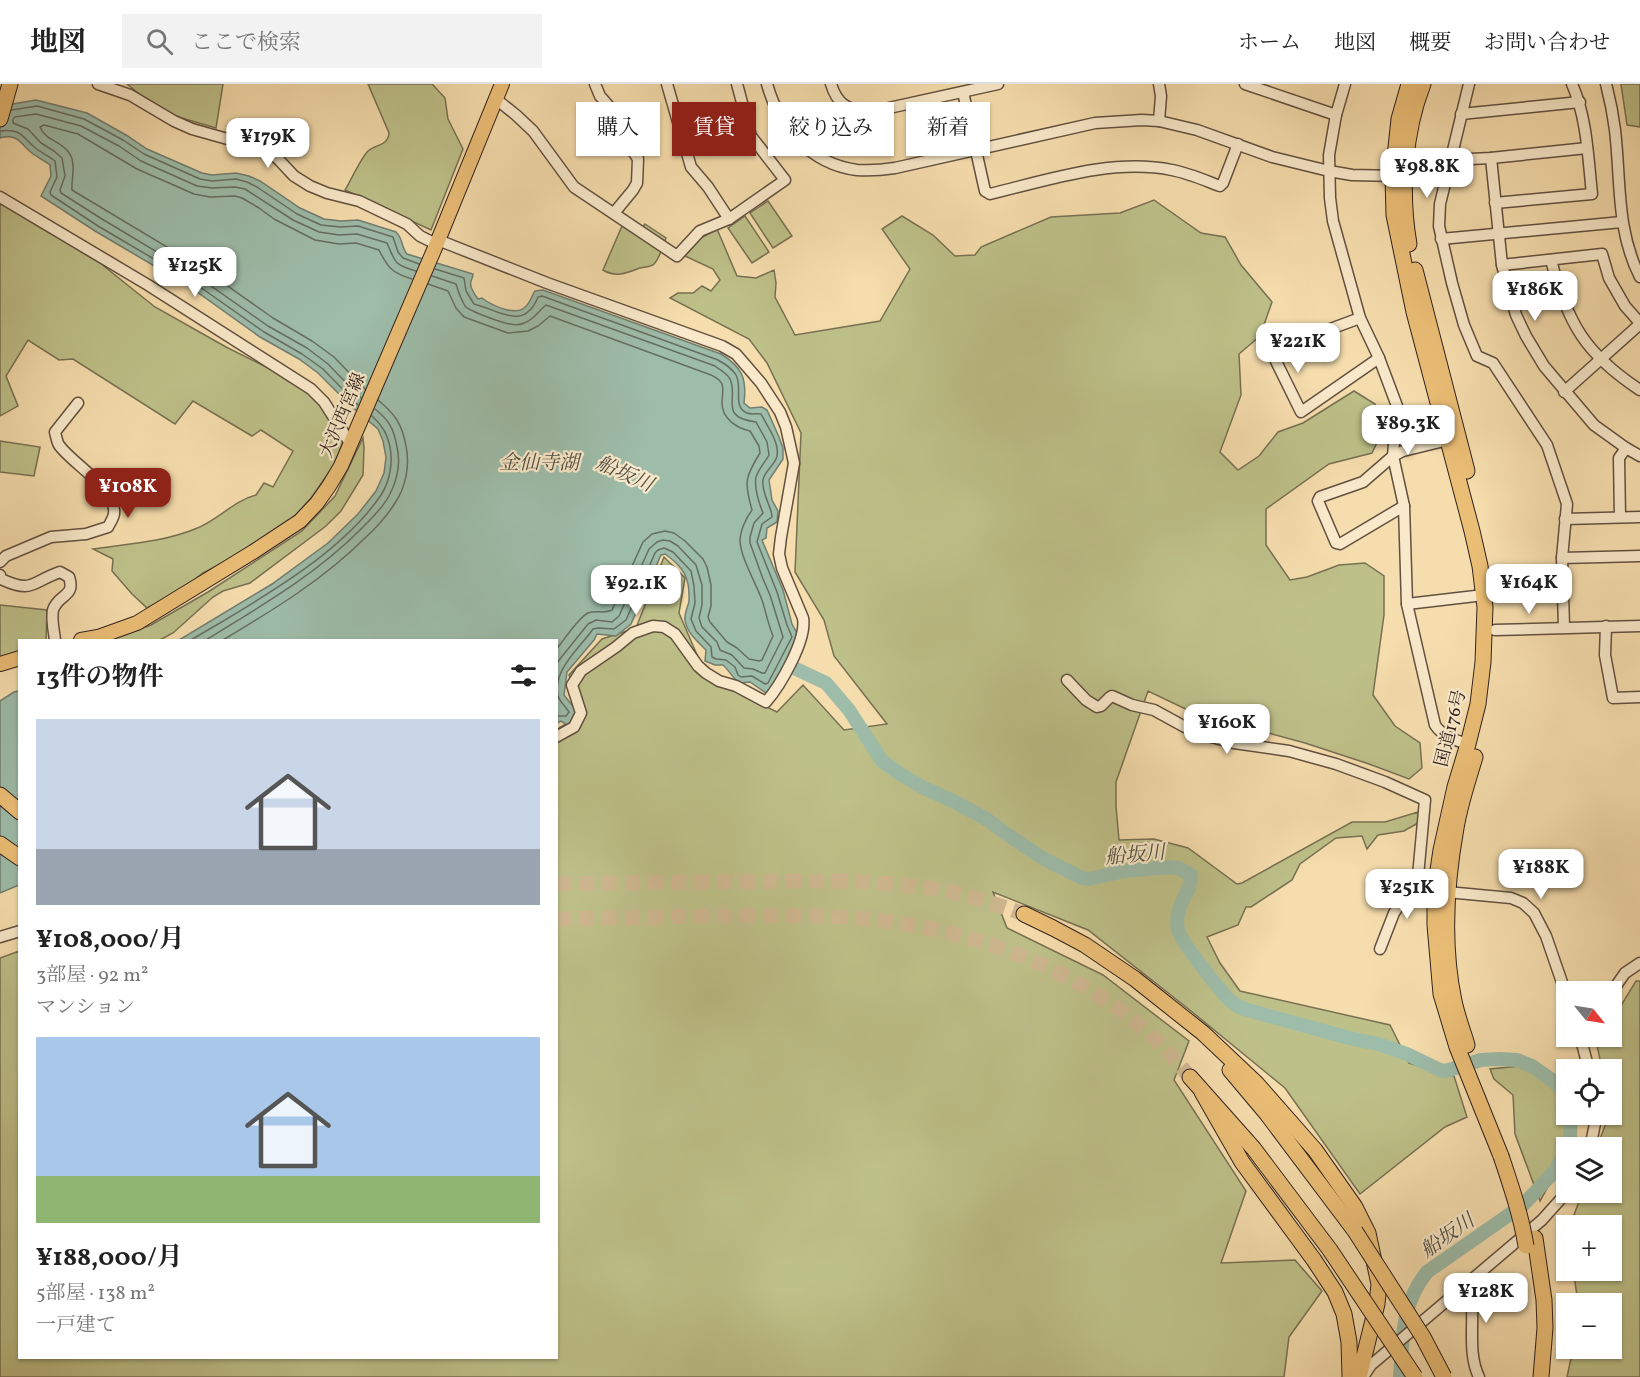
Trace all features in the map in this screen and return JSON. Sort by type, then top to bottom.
[{"type":"highway","points":[[0,106],[3,84]]},
{"type":"highway","points":[[0,119],[10,84]]},
{"type":"highway","name":"国道176号","points":[[1409,84],[1399,119],[1399,176],[1407,231],[1476,503],[1489,562],[1495,630],[1487,706],[1456,826],[1435,925],[1441,994],[1504,1152],[1522,1224],[1531,1242],[1544,1300],[1542,1377]]},
{"type":"highway","name":"国道176号","points":[[1423,84],[1399,176],[1394,215],[1414,312],[1475,543],[1484,595],[1485,631],[1478,704],[1445,827],[1441,891]]},
{"type":"highway","points":[[0,795],[18,810]]},
{"type":"highway","points":[[0,844],[18,857]]},
{"type":"highway","points":[[1024,914],[1085,945],[1135,979],[1235,1076],[1361,1232],[1444,1377]]},
{"type":"highway","points":[[1190,1077],[1254,1149],[1297,1206],[1330,1250],[1415,1377]]},
{"type":"highway","points":[[1202,1092],[1242,1162],[1335,1292],[1344,1314],[1349,1342],[1350,1377]]},
{"type":"highway","points":[[1361,1232],[1378,1284],[1377,1304],[1361,1377]]},
{"type":"highway","name":"国道176号","points":[[1531,1242],[1534,1310],[1531,1377]]},
{"type":"main road","name":"大沢西宮線","points":[[87,639],[137,623],[198,587],[300,521],[317,503],[341,466],[502,84]]},
{"type":"main road","points":[[0,664],[18,659]]},
{"type":"street","points":[[98,84],[130,95],[192,129],[231,140],[246,141],[265,148],[294,176],[310,186],[359,201],[407,224],[434,249],[443,242],[722,346],[736,354],[761,383],[780,412],[794,463],[780,554],[782,568],[804,625],[799,646],[772,695],[766,702],[736,686],[719,681],[698,666],[675,634],[664,627],[653,626],[633,633],[581,671],[572,685],[581,713],[573,727],[558,736]]},
{"type":"street","points":[[595,84],[600,96],[622,121],[624,139],[638,159],[638,183],[614,213]]},
{"type":"street","points":[[667,84],[691,167],[708,187],[729,219]]},
{"type":"street","points":[[496,99],[533,131],[574,187],[677,255],[700,231],[729,219],[785,180],[752,136],[737,84]]},
{"type":"street","points":[[767,84],[778,115],[793,136],[810,151],[826,160],[857,170],[876,170],[948,156]]},
{"type":"street","points":[[831,84],[837,98],[850,110],[866,113],[998,84]]},
{"type":"street","points":[[1159,84],[1161,96],[1159,121]]},
{"type":"street","points":[[1245,84],[1271,89],[1336,115]]},
{"type":"street","points":[[1346,84],[1336,115],[1329,155],[1333,221],[1360,318],[1379,358],[1397,406],[1393,456],[1404,506],[1407,604],[1435,725],[1447,737],[1468,744]]},
{"type":"street","points":[[1469,84],[1440,204],[1441,239],[1464,325],[1477,356],[1493,363],[1547,445],[1567,504],[1562,558],[1564,627]]},
{"type":"street","points":[[1495,203],[1592,194],[1580,102],[1572,84]]},
{"type":"street","points":[[1606,84],[1615,130],[1622,222],[1631,259],[1640,277]]},
{"type":"street","points":[[963,92],[965,102]]},
{"type":"street","points":[[1461,114],[1580,102]]},
{"type":"street","points":[[990,147],[1095,123],[1159,121],[1197,130],[1272,157],[1329,171],[1352,175],[1399,176]]},
{"type":"street","points":[[976,156],[985,191],[990,194],[1086,171],[1134,165],[1173,170],[1220,186],[1238,144]]},
{"type":"street","points":[[1450,160],[1587,148]]},
{"type":"street","points":[[1491,158],[1502,265],[1516,315],[1526,336],[1544,366],[1594,425],[1640,456]]},
{"type":"street","points":[[0,197],[148,285],[310,388],[352,436]]},
{"type":"street","points":[[1441,239],[1622,222]]},
{"type":"street","points":[[1502,265],[1602,254],[1609,278],[1625,306],[1640,323],[1564,392]]},
{"type":"street","points":[[1551,260],[1560,294],[1571,320],[1585,341],[1620,377],[1640,390]]},
{"type":"street","points":[[1360,318],[1271,351],[1301,412],[1379,358]]},
{"type":"street","points":[[0,562],[6,556],[51,537],[86,534],[108,527],[114,517],[114,507],[104,488],[58,444],[55,432],[78,403]]},
{"type":"street","points":[[1404,506],[1340,544],[1336,543],[1318,501],[1320,497],[1363,482],[1393,456],[1403,451],[1448,440]]},
{"type":"street","points":[[1620,517],[1619,458],[1626,448]]},
{"type":"street","points":[[1565,519],[1640,517]]},
{"type":"street","points":[[1562,558],[1640,556]]},
{"type":"street","points":[[0,574],[1,579],[16,586],[25,587],[60,572],[69,577],[71,584],[68,594],[58,601],[54,609],[55,639]]},
{"type":"street","points":[[1407,604],[1484,595]]},
{"type":"street","points":[[1606,626],[1605,656],[1613,698],[1640,698]]},
{"type":"street","points":[[1495,630],[1640,626]]},
{"type":"street","points":[[1067,680],[1086,700],[1097,707],[1112,696],[1132,705],[1154,710],[1204,735],[1289,751],[1336,764],[1425,800],[1418,881],[1422,888],[1511,898],[1523,903],[1534,913],[1546,936],[1562,981]]},
{"type":"street","points":[[1380,949],[1394,913],[1418,881]]},
{"type":"street","points":[[0,937],[18,932]]},
{"type":"street","points":[[1620,981],[1640,963]]},
{"type":"street","points":[[1361,1377],[1371,1365],[1542,1220],[1557,1203]]},
{"type":"street","points":[[1468,1283],[1472,1295],[1472,1343],[1478,1375]]},
{"type":"street","points":[[1368,1377],[1383,1355]]},
{"type":"green space","points":[[127,84],[223,84],[216,128],[161,112]]},
{"type":"green space","points":[[368,84],[432,84],[445,98],[448,119],[463,149],[431,230],[345,190],[365,154],[384,143],[389,133]]},
{"type":"green space","points":[[1621,84],[1640,84],[1640,127],[1627,125]]},
{"type":"green space","points":[[1154,200],[1201,233],[1225,237],[1241,265],[1272,302],[1260,336],[1239,354],[1241,395],[1220,452],[1238,470],[1259,456],[1278,432],[1303,423],[1354,391],[1375,404],[1382,432],[1372,453],[1329,464],[1266,509],[1266,545],[1290,580],[1307,577],[1339,565],[1365,563],[1384,576],[1384,615],[1373,695],[1395,726],[1420,743],[1422,768],[1409,779],[1305,743],[1194,713],[1148,691],[1116,782],[1119,840],[1154,839],[1188,848],[1237,884],[1352,822],[1385,822],[1418,812],[1418,823],[1404,831],[1378,835],[1367,849],[1362,836],[1336,838],[1300,864],[1292,880],[1251,907],[1246,907],[1238,925],[1207,937],[1220,963],[1240,991],[1390,1025],[1409,1063],[1454,1076],[1467,1117],[1445,1127],[1360,1194],[1285,1088],[1088,930],[993,892],[1007,928],[1103,975],[1189,1041],[1174,1080],[1246,1191],[1221,1263],[1295,1260],[1322,1291],[1289,1337],[1284,1377],[0,1377],[0,958],[18,951],[18,1359],[558,1359],[558,729],[582,714],[569,675],[602,639],[636,628],[664,557],[685,578],[679,613],[701,664],[740,694],[777,712],[803,685],[844,730],[887,724],[834,656],[824,620],[795,572],[801,433],[767,363],[749,339],[670,298],[678,293],[693,293],[702,286],[711,291],[720,280],[713,269],[685,256],[701,238],[717,229],[737,276],[756,278],[774,270],[775,297],[795,335],[880,321],[910,269],[882,229],[902,216],[933,235],[955,256],[975,255],[981,247],[1051,217],[1120,213]]},
{"type":"green space","points":[[768,201],[792,236],[773,248],[750,213]]},
{"type":"green space","points":[[4,202],[73,235],[105,267],[155,307],[226,347],[300,384],[324,407],[344,439],[334,465],[311,498],[291,520],[240,554],[203,573],[176,594],[147,608],[112,571],[113,559],[93,549],[158,540],[203,525],[256,495],[264,483],[273,487],[293,451],[261,430],[252,436],[193,401],[175,424],[73,359],[59,360],[28,340],[6,376],[18,406],[0,416],[0,206]]},
{"type":"green space","points":[[745,216],[769,252],[752,263],[728,228]]},
{"type":"green space","points":[[645,224],[666,238],[654,264],[622,274],[612,274],[603,270],[622,226],[637,234]]},
{"type":"green space","points":[[363,438],[363,475],[341,511],[326,526],[250,583],[223,591],[213,597],[173,633],[162,639],[113,639],[151,625],[208,592],[302,531],[335,496]]},
{"type":"green space","points":[[0,441],[40,447],[34,476],[0,472]]},
{"type":"green space","points":[[0,605],[47,610],[46,639],[18,639],[18,654],[0,663]]},
{"type":"green space","points":[[1636,981],[1640,981],[1640,1377],[1567,1377],[1571,1359],[1622,1359],[1622,1293],[1577,1293],[1575,1281],[1622,1281],[1622,1215],[1574,1215],[1578,1203],[1622,1203],[1622,1137],[1601,1137],[1605,1125],[1622,1125],[1622,1059],[1600,1059],[1597,1047],[1622,1047],[1622,1004]]},
{"type":"green space","points":[[1520,1066],[1554,1085],[1556,1089],[1556,1125],[1568,1125],[1567,1137],[1556,1137],[1556,1173],[1540,1201],[1515,1134],[1513,1095],[1494,1079],[1490,1069]]},
{"type":"water","name":"金仙寺湖","points":[[36,100],[87,113],[147,149],[202,173],[212,175],[236,173],[249,176],[300,208],[324,219],[358,220],[396,232],[407,254],[473,274],[471,286],[478,299],[482,298],[503,309],[520,310],[528,304],[535,291],[543,290],[721,354],[728,359],[742,374],[745,387],[744,403],[750,408],[762,407],[767,410],[783,448],[783,459],[769,480],[772,500],[778,511],[777,522],[767,528],[766,538],[762,540],[783,590],[792,624],[799,637],[769,695],[750,682],[740,683],[723,665],[705,661],[706,650],[690,633],[686,625],[689,601],[687,579],[677,564],[665,554],[661,555],[631,624],[616,636],[597,634],[567,672],[564,695],[578,709],[569,726],[561,721],[558,722],[558,639],[181,639],[272,584],[328,543],[358,514],[376,491],[384,473],[386,457],[383,441],[378,429],[318,373],[299,359],[260,337],[190,287],[41,196],[51,176],[50,165],[33,154],[16,138],[0,138],[0,108]]},
{"type":"water","points":[[18,691],[18,885],[0,893],[0,701]]},
{"type":"waterway","name":"船坂川","points":[[792,667],[826,683],[849,710],[882,761],[924,788],[988,820],[1044,859],[1082,878],[1089,879],[1124,871],[1168,867],[1178,868],[1191,875],[1190,885],[1178,914],[1179,932],[1187,947],[1212,980],[1238,1006],[1349,1038],[1378,1044],[1407,1054],[1442,1071],[1481,1060],[1517,1060],[1532,1066],[1556,1084]]},
{"type":"waterway","name":"船坂川","points":[[1570,1137],[1571,1125]]},
{"type":"waterway","name":"船坂川","points":[[1400,1377],[1405,1322],[1418,1284],[1427,1272],[1523,1205],[1556,1168]]},
{"type":"tunnel","points":[[558,884],[871,882],[941,890],[983,900],[1024,914]]},
{"type":"tunnel","points":[[558,919],[715,916],[837,917],[878,920],[957,935],[1034,961],[1070,978],[1104,999],[1136,1023],[1166,1050],[1190,1077]]}]
